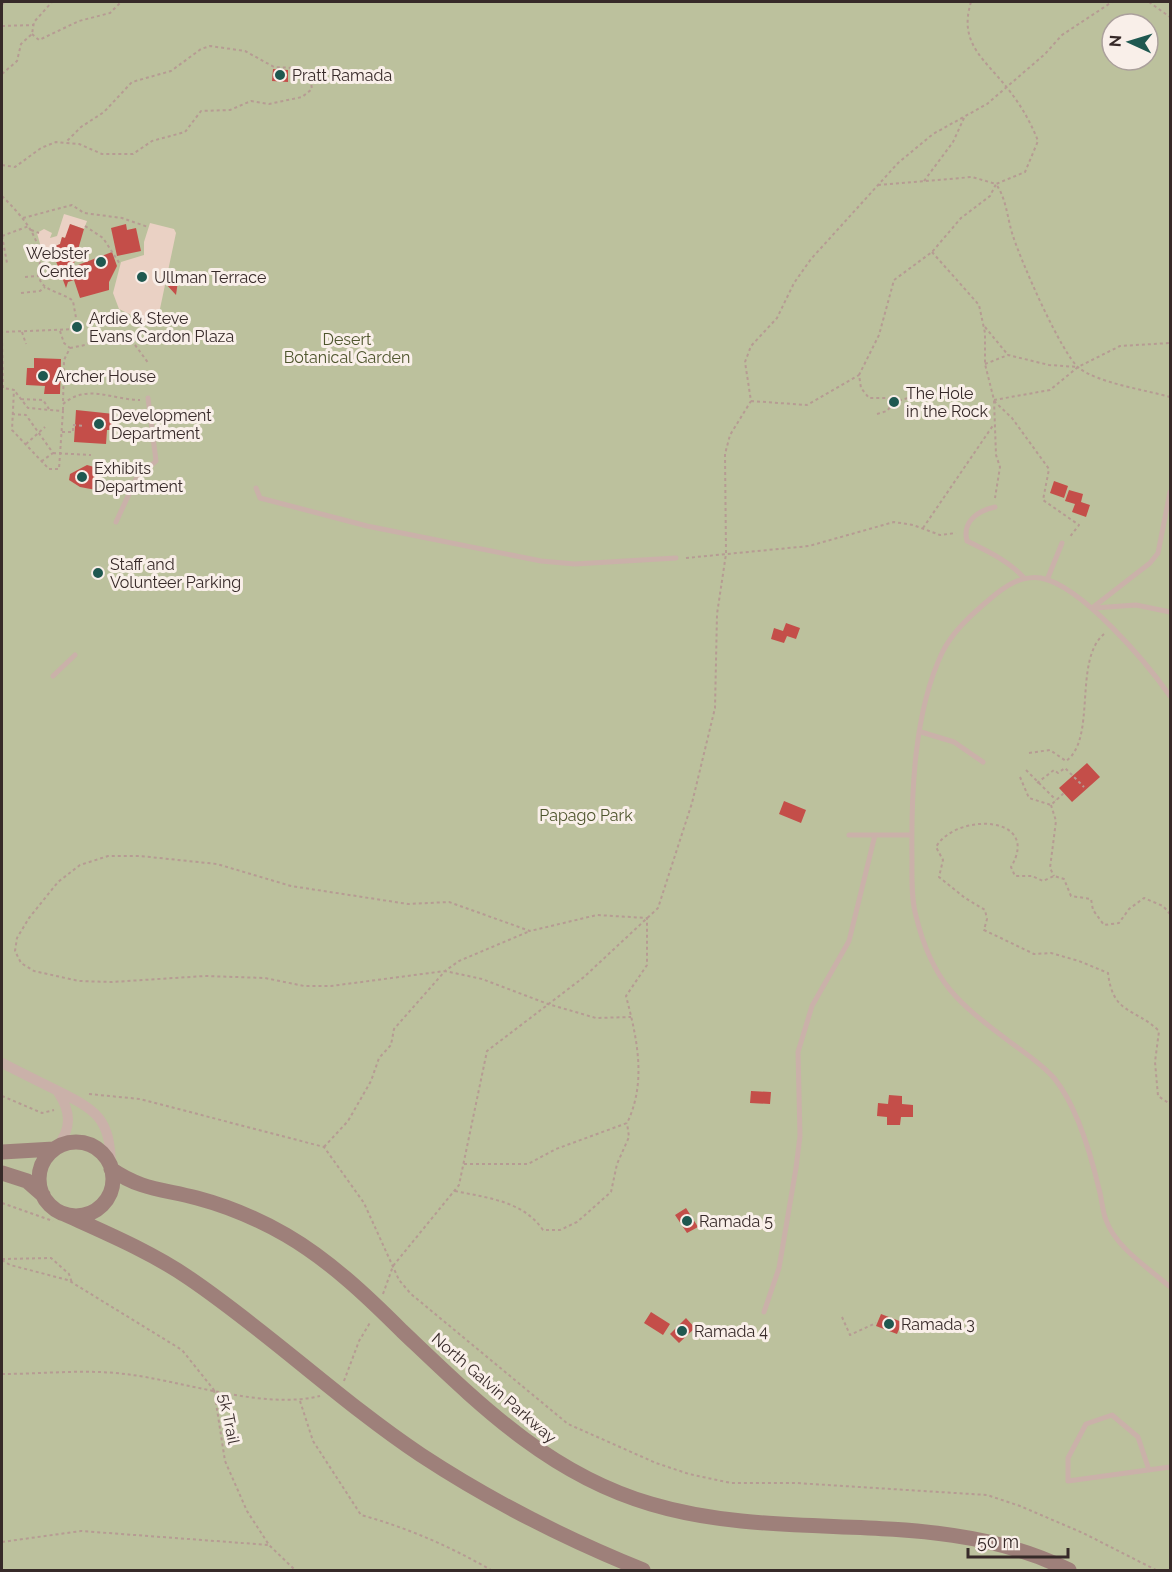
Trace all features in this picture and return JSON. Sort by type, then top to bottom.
[{"type":"main road","points":[[2,1152],[56,1148],[77,1142],[88,1144],[106,1156],[111,1168],[111,1190],[98,1209],[87,1214],[63,1214]]},
{"type":"main road","points":[[43,1195],[40,1174],[43,1163],[56,1148]]},
{"type":"main road","name":"North Galvin Parkway","points":[[111,1168],[136,1185],[200,1198],[250,1217],[278,1231],[318,1257],[379,1308],[522,1439],[572,1472],[620,1495],[672,1510],[719,1517],[949,1533],[1015,1548],[1069,1570]]},
{"type":"main road","points":[[2,1173],[27,1181],[63,1214],[117,1239],[188,1277],[421,1455],[494,1499],[554,1531],[643,1570]]},
{"type":"street","points":[[2,1063],[87,1105],[101,1120],[107,1137],[111,1168]]},
{"type":"street","points":[[56,1148],[66,1133],[69,1116],[58,1092]]},
{"type":"lane","points":[[148,398],[156,461]]},
{"type":"lane","points":[[156,461],[164,466]]},
{"type":"lane","points":[[116,522],[136,479],[156,461]]},
{"type":"lane","points":[[256,488],[260,498],[367,525],[529,560],[575,564],[676,558]]},
{"type":"lane","points":[[1092,608],[1137,573],[1158,553],[1170,492]]},
{"type":"lane","points":[[995,507],[983,509],[969,521],[964,532],[967,541],[1017,570],[1024,578]]},
{"type":"lane","points":[[1047,580],[1062,543]]},
{"type":"lane","points":[[1170,696],[1147,665],[1092,608],[1047,580],[1024,578],[1013,582],[966,620],[942,652],[928,690],[912,778],[911,835],[915,915],[942,982],[965,1008],[1033,1058],[1055,1079],[1086,1140],[1106,1221],[1119,1242],[1170,1287]]},
{"type":"lane","points":[[1092,608],[1136,605],[1170,612]]},
{"type":"lane","points":[[53,676],[75,655]]},
{"type":"lane","points":[[921,732],[954,742],[983,762]]},
{"type":"lane","points":[[764,1312],[779,1268],[796,1168],[800,1136],[798,1052],[812,1006],[849,941],[874,835]]},
{"type":"lane","points":[[849,836],[911,835]]},
{"type":"lane","points":[[1149,1470],[1137,1437],[1112,1415],[1086,1424],[1068,1458],[1068,1481],[1149,1470],[1170,1467]]},
{"type":"path","points":[[2,74],[17,61],[21,44],[32,34],[33,25],[52,2]]},
{"type":"path","points":[[32,34],[39,40],[56,34],[79,21],[110,13],[121,2]]},
{"type":"path","points":[[878,185],[972,177],[996,184],[1025,172],[1038,141],[1027,117],[1006,86],[974,49],[967,29],[971,2]]},
{"type":"path","points":[[2,1259],[10,1265],[72,1283],[182,1350],[214,1390],[300,1401],[336,1390],[342,1384],[359,1341],[379,1308],[393,1266],[459,1185],[487,1051],[584,977],[658,908],[692,803],[715,708],[717,614],[726,554],[725,454],[730,435],[751,401],[745,362],[751,346],[777,318],[794,283],[811,259],[898,163],[933,134],[987,104],[1045,54],[1062,35],[1112,2]]},
{"type":"path","points":[[1149,2],[1170,17]]},
{"type":"path","points":[[2,26],[33,25]]},
{"type":"path","points":[[2,165],[15,167],[41,148],[67,141],[81,127],[104,112],[132,82],[171,71],[201,49],[210,46],[245,51],[274,67],[294,68],[311,83],[312,89],[302,97],[269,104],[251,101],[230,110],[201,111],[185,132],[152,141],[133,154],[102,154],[67,141]]},
{"type":"path","points":[[924,181],[952,142],[965,116]]},
{"type":"path","points":[[751,401],[807,405],[859,375],[879,335],[894,279],[932,252],[961,218],[990,196],[996,184]]},
{"type":"path","points":[[996,184],[1003,194],[1012,235],[1046,312],[1078,367]]},
{"type":"path","points":[[2,196],[30,228],[40,249],[39,276],[45,287],[70,298],[77,314],[78,329],[2,332]]},
{"type":"path","points":[[23,218],[72,206],[84,213],[122,218],[148,227]]},
{"type":"path","points":[[85,226],[103,238],[120,264]]},
{"type":"path","points":[[7,263],[2,236],[30,228],[39,233]]},
{"type":"path","points":[[932,252],[979,305],[984,326],[985,364],[994,400],[1000,466],[995,507]]},
{"type":"path","points":[[25,277],[39,276]]},
{"type":"path","points":[[21,293],[40,291],[45,287]]},
{"type":"path","points":[[984,326],[1008,355]]},
{"type":"path","points":[[60,330],[64,343],[70,348]]},
{"type":"path","points":[[22,332],[26,344]]},
{"type":"path","points":[[70,348],[85,345],[100,335],[122,336],[130,338],[149,364]]},
{"type":"path","points":[[2,337],[3,388],[14,390],[28,408],[63,411]]},
{"type":"path","points":[[994,400],[1050,390],[1078,367],[1120,346],[1170,343]]},
{"type":"path","points":[[14,390],[12,430],[49,469],[60,469],[64,360],[70,348]]},
{"type":"path","points":[[985,364],[1008,355],[1049,365],[1078,367],[1113,382],[1170,397]]},
{"type":"path","points":[[859,375],[861,388],[869,398],[888,398],[894,402]]},
{"type":"path","points":[[63,404],[70,398],[88,392],[101,393],[124,400],[140,399]]},
{"type":"path","points":[[877,414],[887,411],[894,402],[908,398],[922,399]]},
{"type":"path","points":[[21,399],[43,400],[49,405],[49,410]]},
{"type":"path","points":[[994,400],[1012,418],[1048,469],[1043,500],[1079,525],[1074,535],[1062,543]]},
{"type":"path","points":[[26,415],[28,408]]},
{"type":"path","points":[[12,414],[26,415]]},
{"type":"path","points":[[26,415],[53,453]]},
{"type":"path","points":[[923,528],[995,423]]},
{"type":"path","points":[[62,432],[73,432],[73,425],[84,426]]},
{"type":"path","points":[[26,444],[45,427]]},
{"type":"path","points":[[42,461],[53,453],[91,455]]},
{"type":"path","points":[[676,558],[810,546],[894,522],[923,528],[940,535],[964,532]]},
{"type":"path","points":[[1029,753],[1050,750],[1066,761],[1072,756],[1081,724],[1094,642],[1111,628]]},
{"type":"path","points":[[1038,783],[1053,770],[1058,773],[1065,768],[1084,787]]},
{"type":"path","points":[[1026,770],[1056,800]]},
{"type":"path","points":[[1020,777],[1029,798],[1051,805]]},
{"type":"path","points":[[1051,805],[1065,792]]},
{"type":"path","points":[[1051,805],[1056,821],[1050,868],[1054,876],[1066,881],[1071,896],[1091,899],[1092,910],[1104,925],[1119,923],[1129,909],[1144,898],[1163,906],[1170,914]]},
{"type":"path","points":[[1054,876],[1043,881],[1032,876],[1015,876],[1011,867],[1018,850],[1018,843],[1007,826],[997,823],[952,830],[936,847],[943,860],[939,877],[965,898],[985,910],[987,919],[984,930],[1034,954],[1051,953],[1108,973],[1110,987],[1117,1003],[1159,1031],[1155,1062],[1158,1096],[1170,1104]]},
{"type":"path","points":[[530,931],[449,902],[408,904],[291,886],[217,864],[140,856],[108,856],[80,865],[58,882],[29,918],[17,938],[15,951],[21,963],[34,971],[79,981],[101,982],[205,976],[265,978],[303,987],[331,986],[445,971],[482,979],[548,1004],[596,1018],[631,1017]]},
{"type":"path","points":[[324,1147],[348,1121],[371,1081],[379,1058],[391,1045],[394,1029],[445,971],[459,961],[530,931],[597,915],[647,918]]},
{"type":"path","points":[[455,1191],[511,1204],[534,1217],[543,1230],[560,1230],[577,1222],[611,1192],[617,1164],[629,1137],[627,1123],[636,1105],[639,1045],[626,996],[647,965],[647,918]]},
{"type":"path","points":[[82,1089],[88,1094],[140,1099],[324,1147],[351,1182],[373,1221],[399,1280],[411,1294],[568,1424],[656,1463],[689,1474],[731,1483],[796,1483],[987,1495],[1020,1506],[1083,1533],[1156,1570]]},
{"type":"path","points":[[2,1096],[42,1113],[54,1110]]},
{"type":"path","points":[[464,1164],[528,1164],[556,1149],[627,1123]]},
{"type":"path","points":[[2,1259],[51,1258],[69,1274],[72,1283]]},
{"type":"path","points":[[842,1317],[850,1335],[876,1323]]},
{"type":"path","name":"5k Trail","points":[[2,1374],[124,1373],[214,1390],[225,1461],[248,1511],[268,1545],[295,1570]]},
{"type":"path","points":[[300,1401],[313,1441],[361,1515],[402,1526],[455,1549],[491,1570]]},
{"type":"path","points":[[2,1542],[81,1531],[268,1545]]},
{"type":"green space","name":"Papago Park","points":[[2,2],[1170,2],[1170,1570],[2,1570]]},
{"type":"shaded area","points":[[64,214],[87,221],[84,229],[70,224],[67,238],[62,237],[60,244],[42,251],[37,233],[44,229],[52,233],[50,238],[57,236]]},
{"type":"shaded area","name":"Ullman Terrace","points":[[150,223],[174,229],[176,233],[157,323],[150,324],[119,309],[113,293],[121,262],[144,255],[144,242]]},
{"type":"building","name":"Pratt Ramada","points":[[273,69],[288,70],[288,82],[272,81]]},
{"type":"building","name":"Webster Center","points":[[70,224],[84,229],[73,267],[112,252],[117,266],[109,282],[109,290],[80,298],[74,280],[68,282],[66,288],[51,248],[60,244],[62,237],[65,238]]},
{"type":"building","points":[[126,224],[127,230],[136,228],[141,251],[117,256],[111,228]]},
{"type":"building","points":[[174,269],[179,274],[176,295],[165,283],[168,271]]},
{"type":"building","name":"Archer House","points":[[34,358],[61,359],[60,394],[44,394],[45,386],[26,385],[27,368],[34,368]]},
{"type":"building","name":"Development Department","points":[[76,410],[114,414],[113,430],[107,430],[106,444],[74,442]]},
{"type":"building","name":"Exhibits Department","points":[[87,465],[94,467],[96,490],[80,487],[69,480],[70,474]]},
{"type":"building","points":[[1054,481],[1068,486],[1064,498],[1050,493]]},
{"type":"building","points":[[1069,490],[1083,494],[1081,502],[1090,505],[1086,517],[1072,512],[1075,504],[1065,501]]},
{"type":"building","points":[[786,623],[800,628],[796,639],[787,636],[784,643],[771,639],[774,628],[783,631]]},
{"type":"building","points":[[1087,763],[1100,777],[1072,802],[1059,788]]},
{"type":"building","points":[[784,801],[806,810],[801,823],[779,814]]},
{"type":"building","points":[[751,1091],[771,1092],[770,1104],[750,1103]]},
{"type":"building","points":[[889,1095],[902,1096],[902,1104],[913,1105],[913,1117],[901,1117],[900,1125],[887,1125],[887,1117],[877,1116],[878,1103],[888,1104]]},
{"type":"building","name":"Ramada 5","points":[[686,1208],[698,1227],[687,1233],[675,1215]]},
{"type":"building","points":[[651,1312],[670,1324],[663,1335],[644,1323]]},
{"type":"building","name":"Ramada 3","points":[[881,1314],[902,1322],[897,1334],[876,1326]]},
{"type":"building","name":"Ramada 4","points":[[686,1318],[695,1328],[679,1343],[670,1334]]},
{"type":"place","name":"Pratt Ramada","points":[[280,75]]},
{"type":"place","name":"Webster Center","points":[[101,262]]},
{"type":"place","name":"Ullman Terrace","points":[[142,277]]},
{"type":"place","name":"Ardie & Steve Evans Cardon Plaza","points":[[77,327]]},
{"type":"place","name":"Archer House","points":[[43,376]]},
{"type":"place","name":"The Hole in the Rock","points":[[894,402]]},
{"type":"place","name":"Development Department","points":[[99,424]]},
{"type":"place","name":"Exhibits Department","points":[[82,477]]},
{"type":"place","name":"Staff and Volunteer Parking","points":[[98,573]]},
{"type":"place","name":"Ramada 5","points":[[687,1221]]},
{"type":"place","name":"Ramada 3","points":[[889,1324]]},
{"type":"place","name":"Ramada 4","points":[[682,1331]]},
{"type":"park label","name":"Desert Botanical Garden","points":[[347,348]]}]
